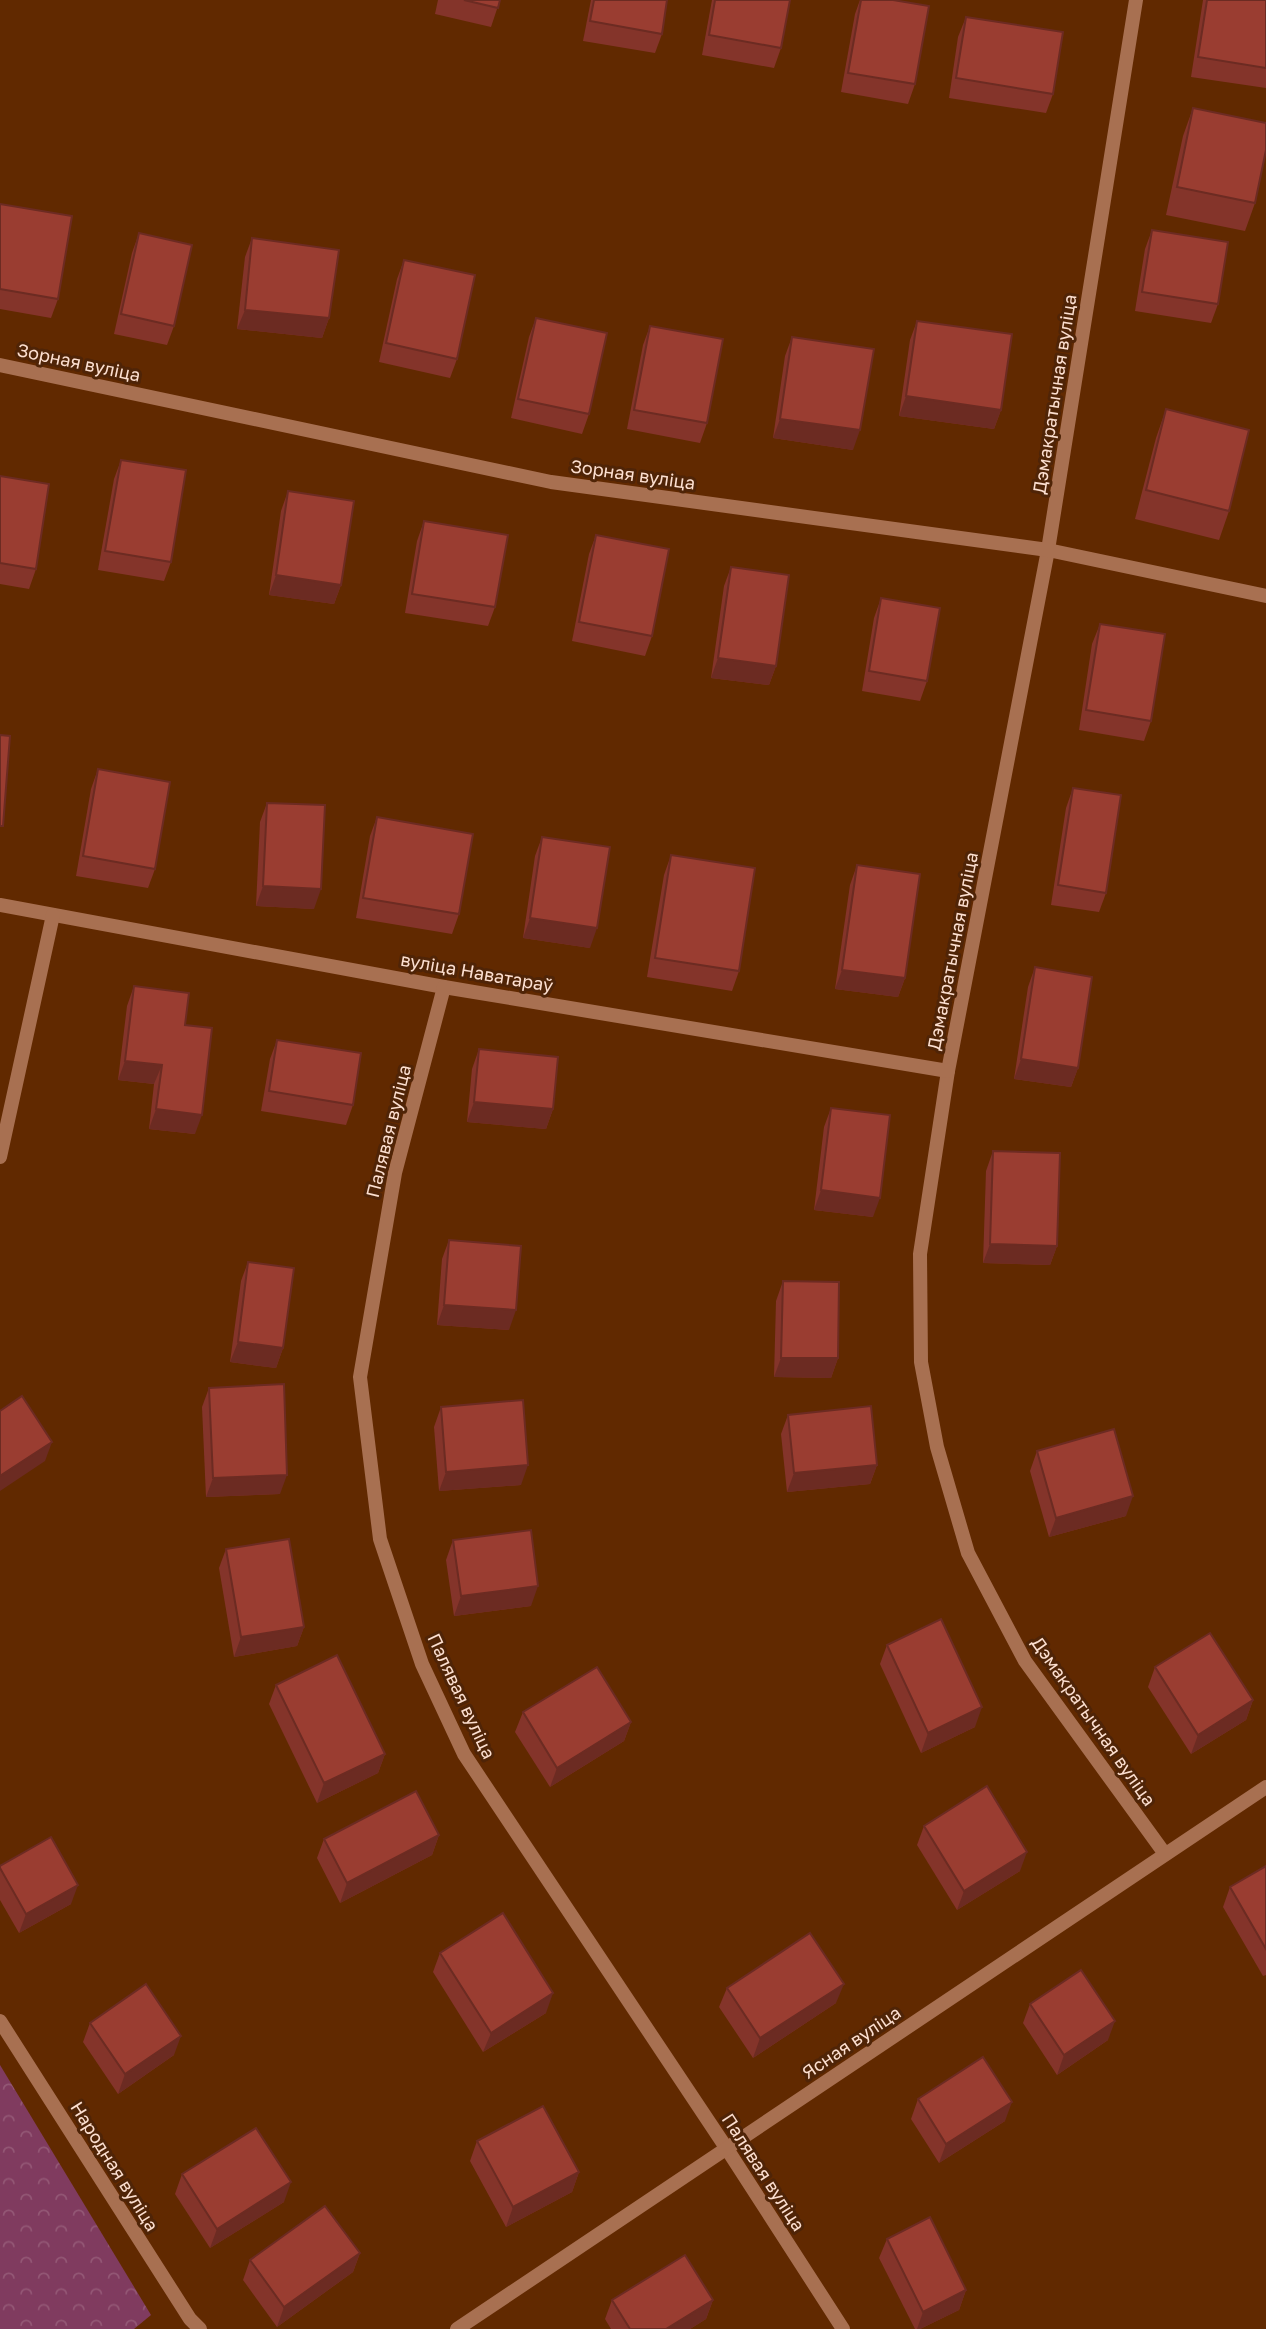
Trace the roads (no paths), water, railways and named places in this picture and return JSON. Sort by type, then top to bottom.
[{"type":"street","name":"Дэмакратычная вуліца","points":[[1136,0],[1048,550],[948,1071],[920,1254],[921,1362],[937,1447],[968,1553],[1025,1661],[1165,1854]]},
{"type":"street","name":"Зорная вуліца","points":[[0,365],[551,482],[1048,550],[1266,596]]},
{"type":"street","name":"вуліца Наватараў","points":[[0,905],[444,987],[948,1071]]},
{"type":"street","points":[[0,1157],[53,915]]},
{"type":"street","name":"Палявая вуліца","points":[[444,987],[396,1173],[360,1377],[380,1539],[422,1664],[464,1754],[727,2149],[843,2329]]},
{"type":"street","name":"Ясная вуліца","points":[[457,2329],[1266,1787]]},
{"type":"street","name":"Народная вуліца","points":[[0,2021],[190,2319],[200,2329]]}]
